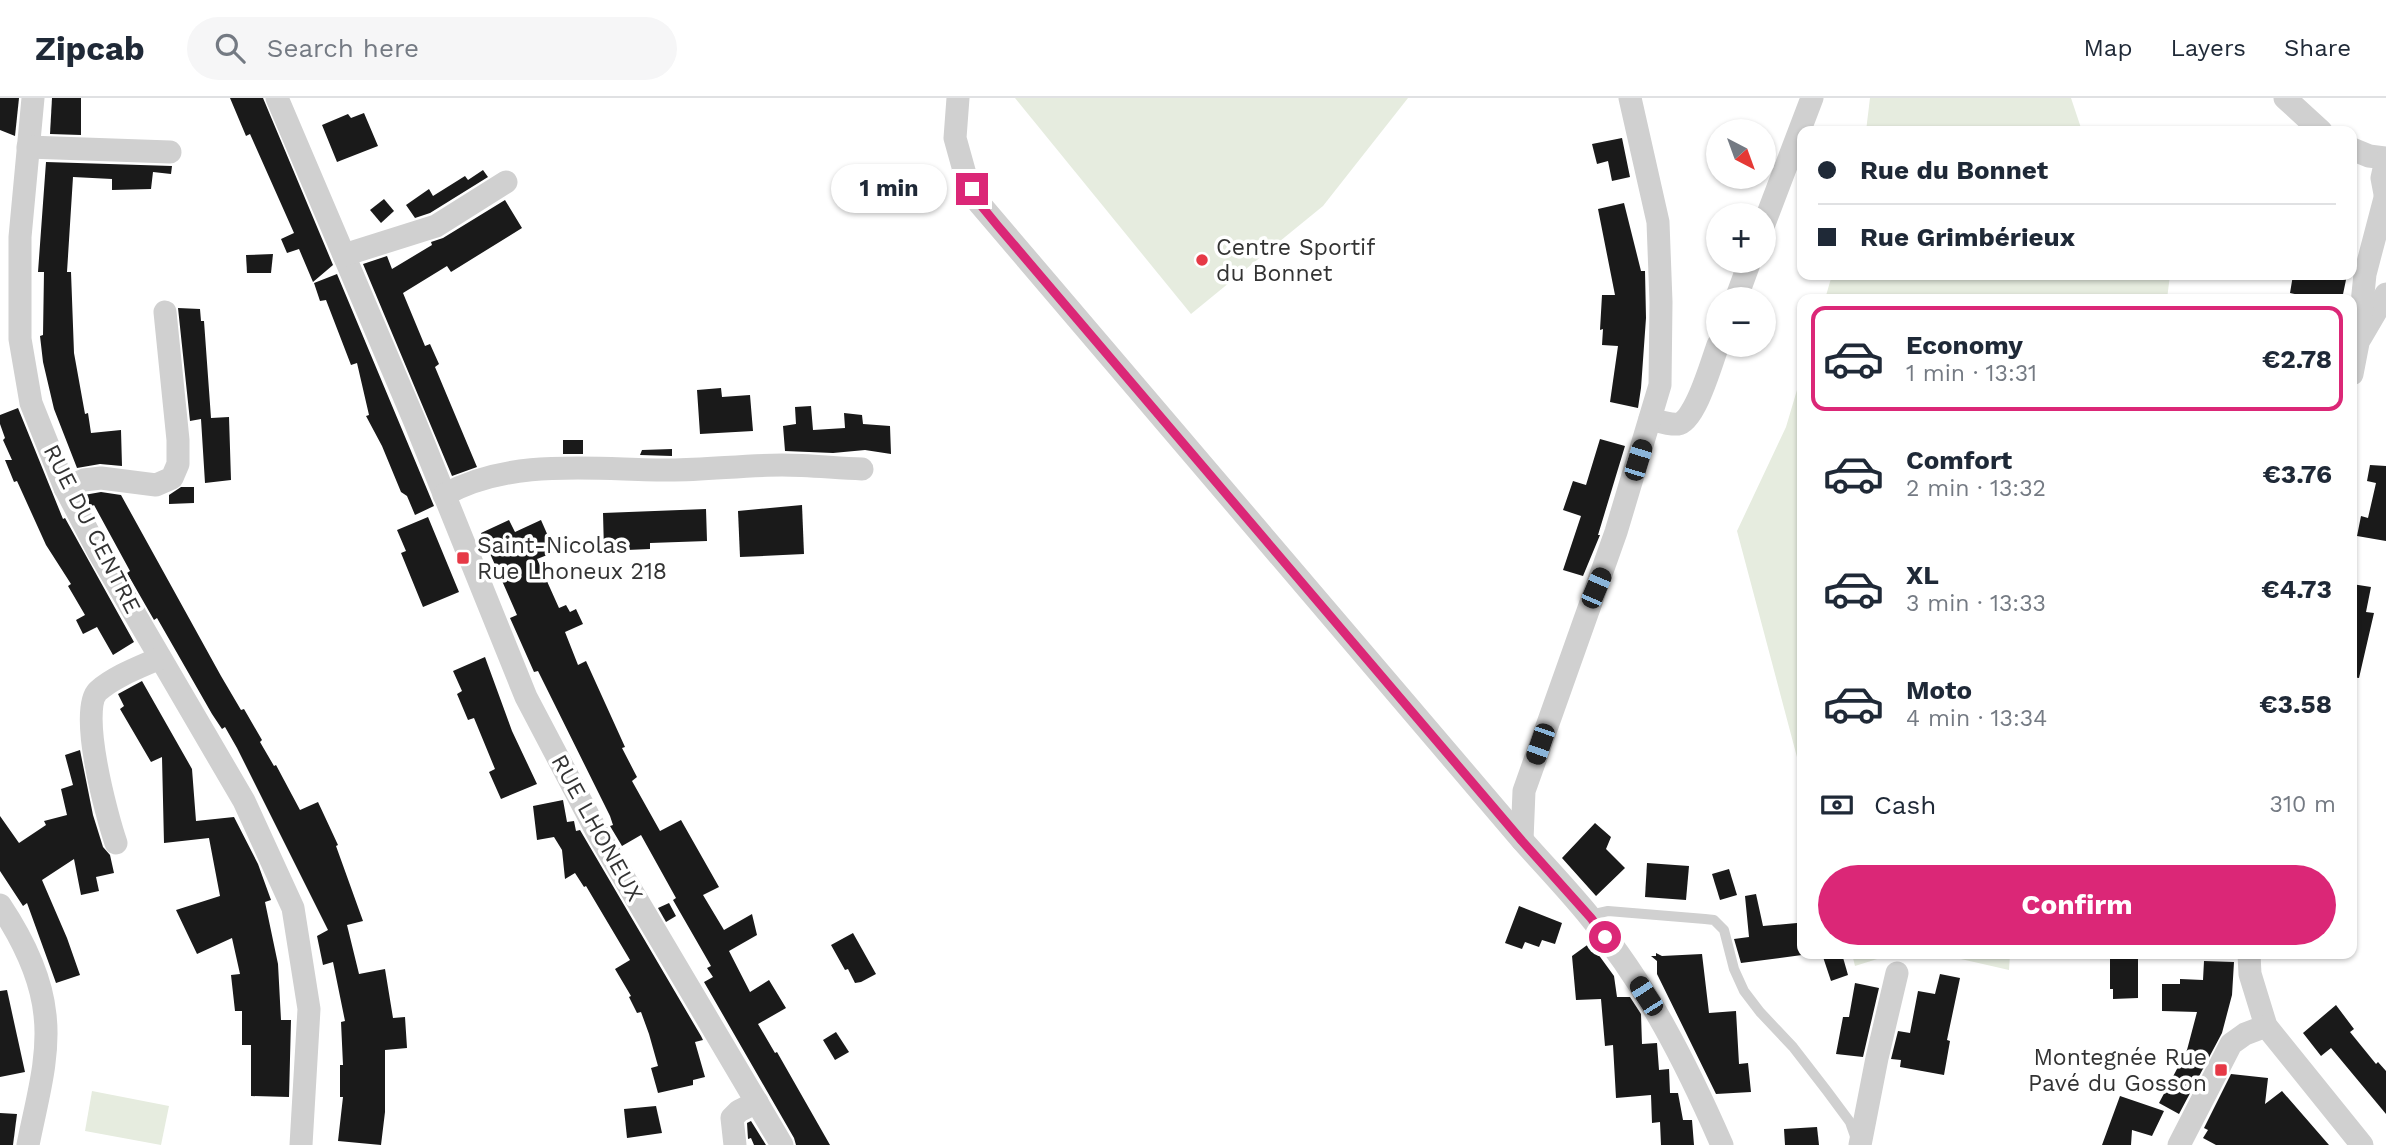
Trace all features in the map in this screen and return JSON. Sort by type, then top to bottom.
[{"type":"street","name":"RUE DU CENTRE","points":[[33,98],[20,237],[20,339],[31,403],[65,488],[98,551],[244,801],[293,908],[309,1009],[301,1145]]},
{"type":"street","name":"RUE LHONEUX","points":[[277,98],[526,697],[598,834],[782,1145]]},
{"type":"street","points":[[958,98],[955,138],[965,174],[979,203],[1522,841],[1591,918],[1659,1016],[1690,1073],[1722,1145]]},
{"type":"street","points":[[1522,841],[1524,791],[1608,554],[1660,385],[1658,222],[1630,98]]},
{"type":"street","points":[[1801,126],[1812,98]]},
{"type":"street","points":[[2285,98],[2316,126]]},
{"type":"street","points":[[1772,203],[1797,137]]},
{"type":"street","points":[[29,146],[170,152]]},
{"type":"street","points":[[2357,151],[2386,159],[2382,178],[2385,199],[2365,274],[2357,348]]},
{"type":"street","points":[[344,255],[436,226],[506,182]]},
{"type":"street","points":[[2358,343],[2386,294]]},
{"type":"street","points":[[65,488],[84,480],[101,478],[156,485],[172,478],[178,464],[178,440],[165,312]]},
{"type":"street","points":[[1650,419],[1679,424],[1686,421],[1692,414],[1713,357]]},
{"type":"street","points":[[444,495],[462,485],[500,475],[560,467],[671,470],[782,465],[862,469]]},
{"type":"street","points":[[116,843],[102,801],[90,709],[96,693],[120,677],[160,658]]},
{"type":"street","points":[[0,905],[16,929],[33,968],[45,1015],[43,1065],[28,1145]]},
{"type":"street","points":[[2249,959],[2250,974],[2266,1026],[2362,1145]]},
{"type":"street","points":[[1858,1145],[1897,973]]},
{"type":"street","points":[[2179,1145],[2231,1044],[2245,1034],[2266,1026]]},
{"type":"street","points":[[736,1145],[732,1118],[739,1111],[758,1102]]},
{"type":"lane","points":[[1591,918],[1608,911],[1705,919],[1719,924],[1724,930],[1734,969],[1744,991],[1793,1047],[1850,1122],[1858,1145]]},
{"type":"shaded area","name":"Centre Sportif du Bonnet","points":[[1015,98],[1408,98],[1323,206],[1191,314]]},
{"type":"shaded area","points":[[1870,98],[2071,98],[2080,126],[1867,126]]},
{"type":"shaded area","points":[[1831,280],[2169,280],[2168,294],[1826,294]]},
{"type":"shaded area","points":[[1797,390],[1797,757],[1737,531],[1786,427]]},
{"type":"shaded area","points":[[1853,959],[1877,959],[1855,966]]},
{"type":"shaded area","points":[[1961,959],[2010,959],[2009,970]]},
{"type":"shaded area","points":[[92,1091],[169,1106],[161,1145],[85,1131]]},
{"type":"building","points":[[0,98],[19,98],[15,136],[0,130]]},
{"type":"building","points":[[52,98],[81,98],[81,135],[50,134]]},
{"type":"building","points":[[230,98],[263,98],[333,265],[313,282],[299,249],[287,253],[281,239],[294,233],[250,134],[246,136]]},
{"type":"building","points":[[364,113],[378,146],[337,162],[322,125],[348,114],[351,118]]},
{"type":"building","points":[[1622,138],[1630,177],[1612,181],[1608,161],[1597,164],[1592,144]]},
{"type":"building","points":[[46,162],[172,166],[171,174],[153,172],[151,189],[112,190],[112,179],[73,177],[67,272],[71,272],[74,353],[91,433],[121,430],[122,466],[100,464],[77,468],[54,409],[40,336],[43,335],[44,272],[38,272]]},
{"type":"building","points":[[483,170],[488,177],[430,213],[415,218],[406,205],[429,189],[433,196],[465,176],[468,180]]},
{"type":"building","points":[[384,199],[394,211],[381,223],[370,210]]},
{"type":"building","points":[[505,200],[522,228],[451,272],[447,266],[403,293],[425,346],[430,344],[439,364],[435,367],[477,467],[452,476],[363,264],[387,256],[392,269],[432,245],[431,242],[443,238]]},
{"type":"building","points":[[1624,203],[1641,271],[1645,271],[1646,318],[1638,408],[1610,402],[1618,346],[1602,345],[1603,329],[1600,330],[1602,295],[1615,295],[1598,209]]},
{"type":"building","points":[[273,254],[271,273],[247,273],[246,255]]},
{"type":"building","points":[[337,274],[434,506],[415,515],[407,496],[401,492],[366,416],[369,415],[357,363],[351,365],[326,300],[320,301],[314,283]]},
{"type":"building","points":[[2292,280],[2346,280],[2343,294],[2290,293]]},
{"type":"building","points":[[178,308],[200,309],[201,321],[204,321],[211,418],[229,417],[231,480],[205,483],[201,419],[190,421]]},
{"type":"building","points":[[721,388],[722,397],[750,395],[753,431],[700,434],[697,390]]},
{"type":"building","points":[[811,406],[813,430],[845,428],[844,413],[862,415],[863,424],[890,426],[891,454],[865,450],[833,453],[785,451],[783,426],[796,424],[795,407]]},
{"type":"building","points":[[18,408],[63,519],[65,518],[134,642],[113,655],[97,627],[83,634],[76,620],[85,615],[68,586],[71,584],[46,545],[5,460],[12,460],[3,440],[5,438],[0,415]]},
{"type":"building","points":[[1600,439],[1625,446],[1600,535],[1583,576],[1563,570],[1581,516],[1563,510],[1573,481],[1586,485]]},
{"type":"building","points":[[563,440],[583,440],[583,454],[563,454]]},
{"type":"building","points":[[672,449],[672,456],[640,455],[642,450]]},
{"type":"building","points":[[2370,465],[2386,466],[2386,541],[2357,536],[2361,516],[2368,518],[2376,483],[2367,481]]},
{"type":"building","points":[[181,487],[194,487],[194,503],[169,504],[169,495]]},
{"type":"building","points":[[101,492],[121,495],[221,676],[241,710],[244,709],[300,810],[318,802],[338,845],[336,846],[363,921],[347,925],[359,974],[385,969],[393,1018],[405,1017],[407,1048],[385,1050],[385,1112],[381,1145],[338,1141],[343,1097],[340,1097],[340,1065],[343,1065],[341,1022],[345,1021],[333,962],[323,965],[317,936],[328,930],[237,748],[225,727],[222,729],[212,714],[157,618],[154,620],[127,573],[130,571],[94,505],[91,507],[84,495]]},
{"type":"building","points":[[802,505],[804,554],[740,557],[738,511]]},
{"type":"building","points":[[706,509],[707,541],[650,543],[650,549],[604,551],[603,513]]},
{"type":"building","points":[[428,517],[459,592],[423,607],[401,553],[406,551],[397,530]]},
{"type":"building","points":[[509,520],[515,532],[541,520],[555,552],[537,559],[559,608],[566,605],[570,612],[576,609],[583,624],[565,632],[578,665],[586,661],[637,777],[632,781],[660,831],[681,820],[719,887],[703,895],[724,930],[752,914],[757,935],[729,951],[750,992],[769,980],[786,1008],[758,1024],[830,1145],[796,1145],[704,982],[713,977],[707,968],[711,966],[673,900],[676,898],[641,835],[622,846],[610,826],[613,825],[610,816],[538,671],[534,672],[510,618],[517,615],[481,533]]},
{"type":"building","points":[[2357,585],[2371,587],[2366,612],[2374,613],[2359,678]]},
{"type":"building","points":[[485,657],[512,731],[537,784],[501,799],[489,772],[495,769],[474,718],[468,720],[457,694],[462,691],[453,671]]},
{"type":"building","points":[[142,681],[192,769],[196,821],[234,817],[258,864],[271,900],[265,902],[278,964],[281,1020],[291,1020],[289,1097],[251,1096],[251,1045],[242,1045],[242,1011],[235,1011],[231,975],[240,974],[232,938],[197,954],[176,910],[220,896],[209,838],[164,843],[162,757],[151,762],[120,709],[124,706],[118,694]]},
{"type":"building","points":[[80,750],[93,815],[103,847],[110,855],[114,873],[96,877],[99,891],[81,895],[74,859],[42,880],[80,975],[56,983],[27,903],[23,906],[0,871],[0,816],[19,843],[46,825],[44,821],[67,815],[61,789],[73,785],[65,755]]},
{"type":"building","points":[[563,800],[567,822],[574,821],[576,831],[580,830],[703,1040],[695,1042],[705,1077],[693,1080],[693,1085],[658,1093],[651,1068],[658,1066],[649,1034],[641,1012],[637,1013],[629,997],[631,996],[615,969],[630,960],[586,886],[584,887],[575,873],[565,879],[562,850],[554,837],[537,840],[533,806]]},
{"type":"building","points":[[1595,823],[1611,837],[1606,849],[1625,868],[1596,896],[1562,858]]},
{"type":"building","points":[[1647,863],[1689,866],[1686,900],[1645,897]]},
{"type":"building","points":[[1729,869],[1737,895],[1720,900],[1712,874]]},
{"type":"building","points":[[1756,894],[1763,926],[1797,923],[1797,956],[1741,963],[1734,939],[1749,937],[1745,896]]},
{"type":"building","points":[[669,903],[676,916],[666,922],[658,908]]},
{"type":"building","points":[[1519,906],[1562,923],[1555,944],[1542,940],[1539,947],[1525,942],[1522,949],[1505,943]]},
{"type":"building","points":[[853,933],[876,974],[855,983],[831,945]]},
{"type":"building","points":[[1590,943],[1614,976],[1617,997],[1630,997],[1641,1014],[1642,1044],[1657,1043],[1659,1070],[1669,1069],[1670,1093],[1678,1093],[1683,1120],[1692,1120],[1694,1145],[1661,1145],[1660,1122],[1652,1123],[1651,1095],[1616,1098],[1613,1045],[1605,1046],[1601,999],[1576,1000],[1572,956]]},
{"type":"building","points":[[1656,953],[1662,956],[1702,954],[1709,1013],[1736,1011],[1739,1064],[1748,1063],[1751,1092],[1716,1094],[1657,974],[1657,961],[1651,956],[1656,956]]},
{"type":"building","points":[[1824,959],[1843,959],[1848,975],[1831,981]]},
{"type":"building","points":[[2110,959],[2138,959],[2138,998],[2113,999],[2113,989],[2110,989]]},
{"type":"building","points":[[2204,961],[2234,962],[2232,995],[2222,1033],[2179,1114],[2159,1103],[2187,1050],[2197,1012],[2162,1011],[2162,984],[2180,984],[2180,979],[2203,980]]},
{"type":"building","points":[[1940,974],[1960,978],[1947,1040],[1950,1041],[1944,1075],[1900,1067],[1901,1060],[1891,1059],[1898,1031],[1910,1033],[1918,991],[1935,994]]},
{"type":"building","points":[[1855,983],[1879,988],[1863,1057],[1836,1054],[1843,1017],[1849,1017]]},
{"type":"building","points":[[7,990],[25,1072],[0,1077],[0,991]]},
{"type":"building","points":[[2336,1005],[2354,1029],[2350,1032],[2376,1064],[2378,1062],[2386,1071],[2386,1114],[2331,1048],[2321,1056],[2303,1033]]},
{"type":"building","points":[[836,1032],[849,1052],[835,1060],[823,1040]]},
{"type":"building","points":[[2231,1074],[2268,1078],[2265,1104],[2282,1091],[2329,1145],[2216,1145],[2203,1138],[2208,1130],[2204,1128]]},
{"type":"building","points":[[2120,1096],[2164,1111],[2152,1136],[2132,1130],[2131,1145],[2102,1145]]},
{"type":"building","points":[[656,1106],[662,1133],[627,1138],[624,1109]]},
{"type":"building","points":[[0,1113],[17,1114],[13,1145],[0,1145]]},
{"type":"building","points":[[751,1121],[766,1145],[754,1145],[751,1138],[748,1139],[747,1123]]},
{"type":"building","points":[[1817,1127],[1819,1145],[1785,1145],[1784,1129]]},
{"type":"place","name":"Centre Sportif du Bonnet","points":[[1202,260]]},
{"type":"place","name":"Saint-Nicolas Rue Lhoneux 218","points":[[463,558]]},
{"type":"place","name":"Montegnée Rue Pavé du Gosson","points":[[2221,1070]]},
{"type":"route","points":[[972,189],[979,203],[997,225],[1605,937]]}]
